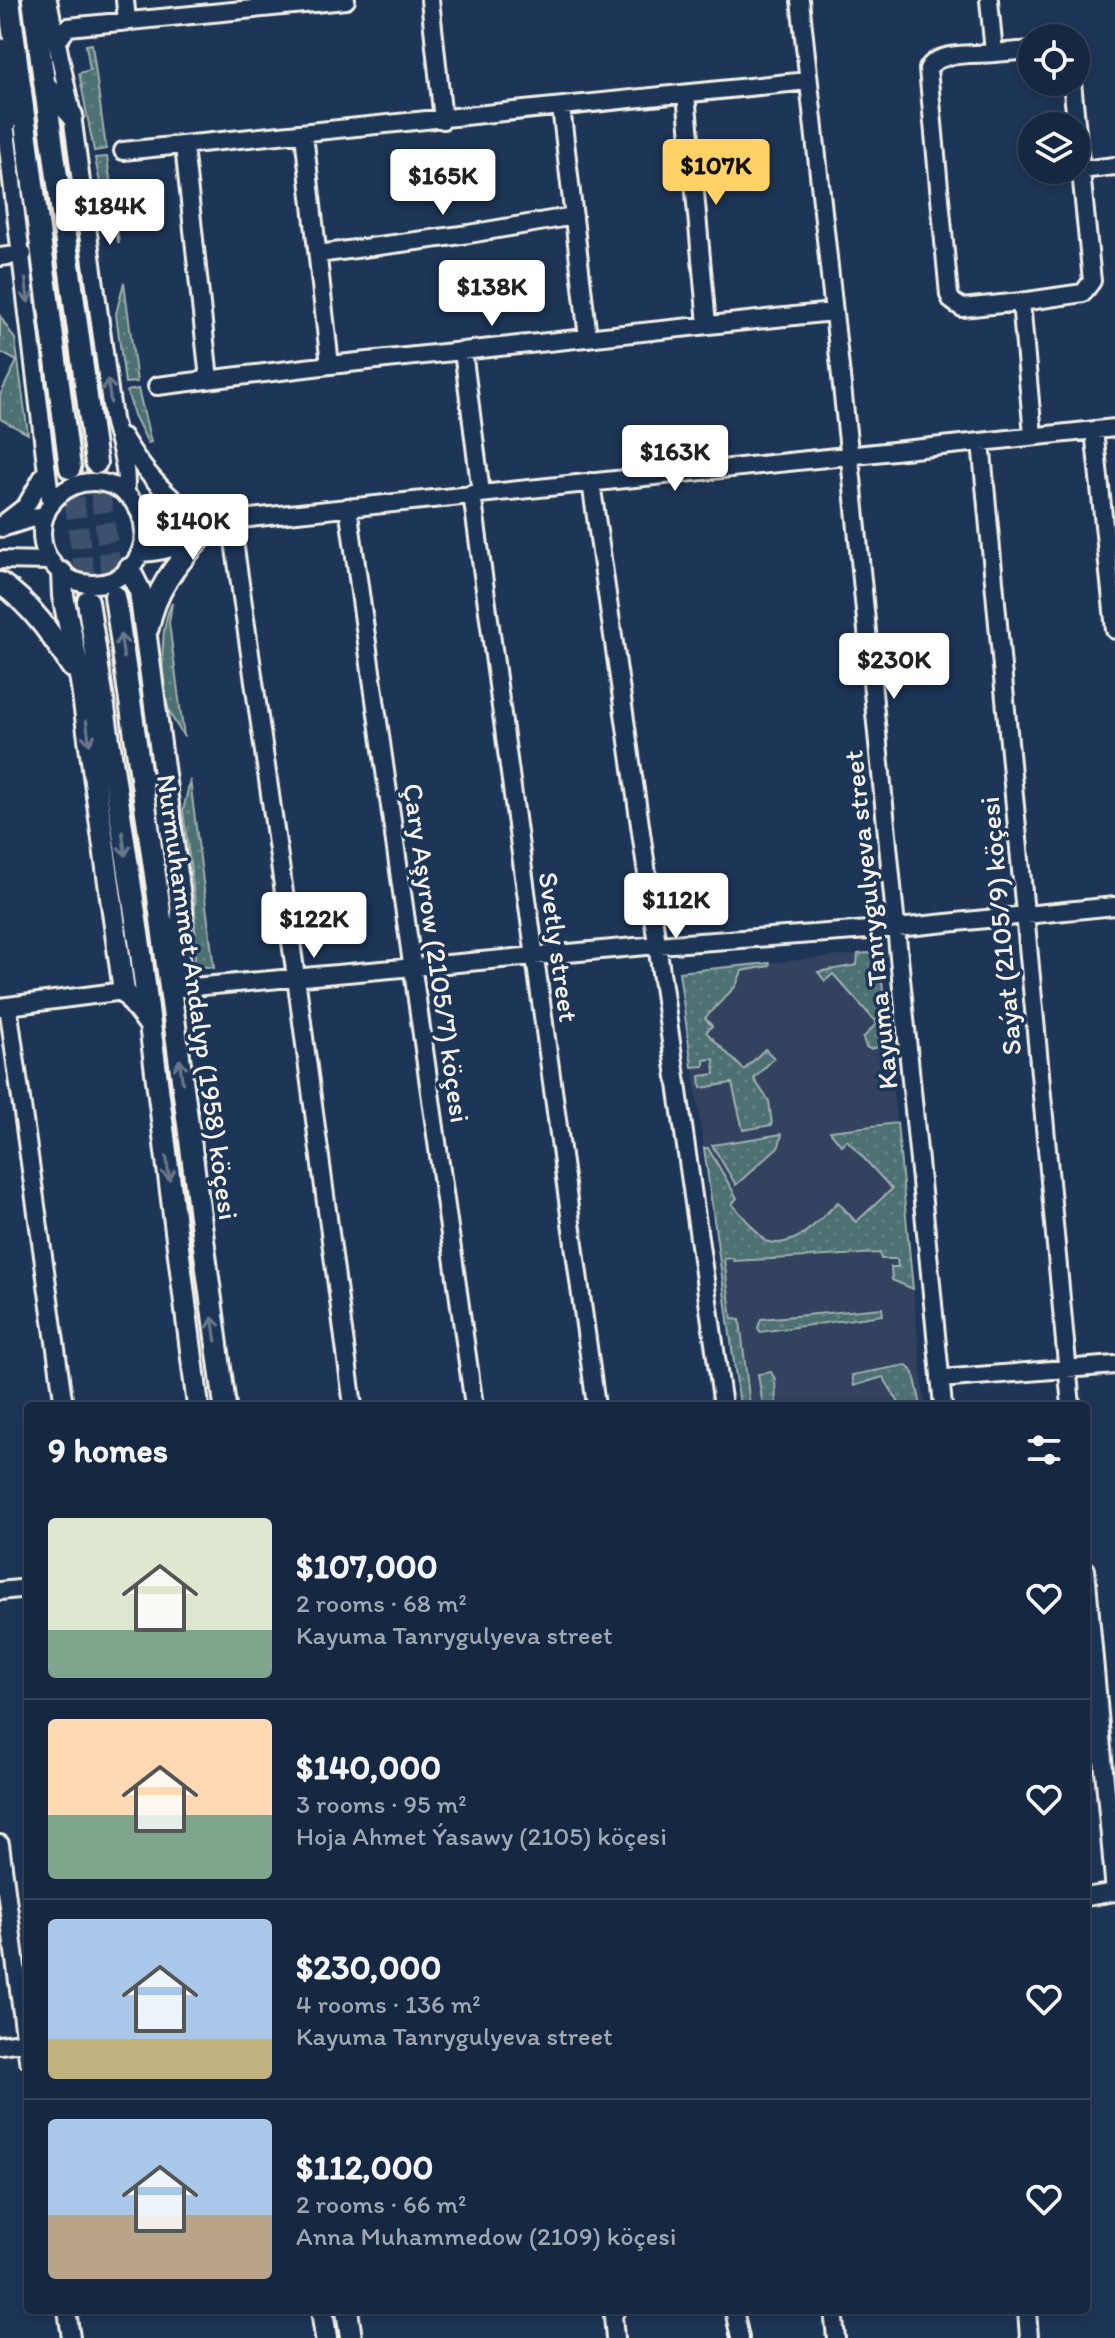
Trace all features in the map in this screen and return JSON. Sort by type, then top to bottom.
[{"type":"main road","points":[[9,0],[70,468]]},
{"type":"main road","points":[[33,0],[96,463]]},
{"type":"main road","points":[[44,79],[56,47]]},
{"type":"main road","points":[[0,57],[20,82]]},
{"type":"main road","points":[[44,79],[72,115]]},
{"type":"main road","points":[[5,123],[20,82]]},
{"type":"main road","points":[[146,639],[152,609],[165,581],[200,539]]},
{"type":"main road","points":[[134,561],[182,912],[177,988]]},
{"type":"main road","points":[[56,567],[81,681],[124,991],[150,1025]]},
{"type":"main road","points":[[0,583],[41,620],[81,681]]},
{"type":"main road","name":"Nurmuhammet Andalyp (1958) köçesi","points":[[115,596],[177,988],[174,1018],[224,1402]]},
{"type":"main road","name":"Nurmuhammet Andalyp (1958) köçesi","points":[[88,601],[141,953],[197,1402]]},
{"type":"main road","points":[[115,928],[131,897]]},
{"type":"main road","points":[[115,928],[141,953]]},
{"type":"main road","points":[[323,2314],[326,2338]]},
{"type":"main road","points":[[348,2314],[351,2338]]},
{"type":"street","points":[[125,0],[127,21]]},
{"type":"street","points":[[49,9],[68,27],[346,0]]},
{"type":"street","points":[[430,0],[443,120]]},
{"type":"street","name":"Kayuma Tanrygulyeva street","points":[[800,0],[849,454],[943,1402]]},
{"type":"street","points":[[989,0],[994,53]]},
{"type":"street","points":[[49,9],[72,115],[113,419],[130,500],[140,514],[144,534],[134,561]]},
{"type":"street","points":[[56,47],[68,27]]},
{"type":"street","points":[[0,48],[5,123],[47,467],[49,510],[43,543],[56,567],[73,580],[93,584],[112,580],[134,561],[200,539],[231,520]]},
{"type":"street","points":[[1018,51],[941,59],[928,69],[952,301],[962,308],[1083,293],[1092,281],[1082,184]]},
{"type":"street","points":[[123,151],[808,81]]},
{"type":"street","points":[[686,94],[707,324]]},
{"type":"street","points":[[561,107],[588,338]]},
{"type":"street","points":[[304,134],[330,365]]},
{"type":"street","points":[[184,146],[209,379]]},
{"type":"street","points":[[1090,169],[1115,166]]},
{"type":"street","points":[[318,254],[574,216]]},
{"type":"street","points":[[0,257],[23,254]]},
{"type":"street","points":[[1021,302],[1033,435]]},
{"type":"street","points":[[157,386],[832,312]]},
{"type":"street","name":"Svetly street","points":[[463,351],[477,494],[534,958],[595,1402]]},
{"type":"street","points":[[113,419],[148,476],[184,508]]},
{"type":"street","points":[[0,528],[49,510],[65,491],[84,484],[103,484],[130,500],[184,508],[231,520],[1115,428]]},
{"type":"street","points":[[1094,430],[1115,630]]},
{"type":"street","name":"Saýat (2105/9) köçesi","points":[[981,442],[1071,1402]]},
{"type":"street","points":[[0,528],[26,506],[39,487],[47,467]]},
{"type":"street","points":[[591,482],[722,1402]]},
{"type":"street","name":"Çary Aşyrow (2105/7) köçesi","points":[[348,507],[473,1402]]},
{"type":"street","points":[[231,520],[352,1402]]},
{"type":"street","points":[[0,560],[56,567]]},
{"type":"street","points":[[177,988],[657,945],[897,928],[1115,906]]},
{"type":"street","points":[[63,1402],[4,1006],[124,991]]},
{"type":"street","points":[[940,1379],[1115,1365]]},
{"type":"street","points":[[0,1591],[24,1588]]},
{"type":"street","points":[[1090,1614],[1115,1892],[1090,1896]]},
{"type":"street","points":[[0,1844],[24,2020]]},
{"type":"street","points":[[0,2045],[24,2042]]},
{"type":"street","points":[[68,2314],[71,2338]]},
{"type":"street","points":[[614,2314],[615,2338]]},
{"type":"street","points":[[735,2314],[740,2338]]},
{"type":"street","points":[[833,2314],[836,2338]]},
{"type":"street","points":[[1027,2314],[1029,2338]]},
{"type":"shaded area","points":[[879,952],[925,1402],[739,1402],[679,972]]},
{"type":"green space","points":[[92,44],[106,149],[94,151],[79,73],[90,70],[86,45]]},
{"type":"green space","points":[[107,157],[119,243],[106,214],[95,158]]},
{"type":"green space","points":[[124,282],[137,382],[125,383],[116,314]]},
{"type":"green space","points":[[0,316],[15,339],[28,434],[0,419],[0,395],[17,361],[0,352]]},
{"type":"green space","points":[[138,389],[151,442],[148,443],[134,415],[127,391]]},
{"type":"green space","points":[[172,603],[169,623],[184,737],[167,704],[163,675],[163,642]]},
{"type":"green space","points":[[190,780],[214,968],[200,966],[195,961],[195,901],[183,811]]},
{"type":"green space","points":[[879,952],[889,1045],[870,1049],[863,1038],[877,1023],[833,974],[825,981],[818,972],[857,965],[858,954]]},
{"type":"green space","points":[[770,963],[769,966],[742,971],[736,986],[705,1018],[712,1026],[706,1032],[744,1070],[765,1049],[774,1058],[754,1079],[769,1101],[772,1125],[743,1130],[732,1083],[701,1088],[700,1076],[715,1074],[714,1059],[704,1060],[704,1066],[692,1067],[679,972]]},
{"type":"green space","points":[[897,1123],[913,1289],[892,1280],[891,1267],[898,1267],[897,1259],[881,1259],[880,1253],[724,1259],[732,1319],[740,1320],[750,1402],[739,1402],[704,1148],[708,1148],[737,1198],[732,1204],[765,1241],[786,1242],[805,1232],[838,1202],[856,1222],[892,1189],[847,1140],[841,1145],[830,1131]]},
{"type":"green space","points":[[782,1134],[779,1146],[736,1185],[712,1145]]},
{"type":"green space","points":[[882,1308],[883,1315],[760,1332],[758,1328],[761,1319]]},
{"type":"green space","points":[[906,1365],[914,1373],[920,1402],[899,1402],[883,1377],[854,1386],[852,1375]]},
{"type":"green space","points":[[771,1372],[775,1379],[776,1402],[762,1402],[758,1374]]},
{"type":"tunnel","points":[[96,463],[115,596]]},
{"type":"tunnel","points":[[70,468],[88,601]]}]
